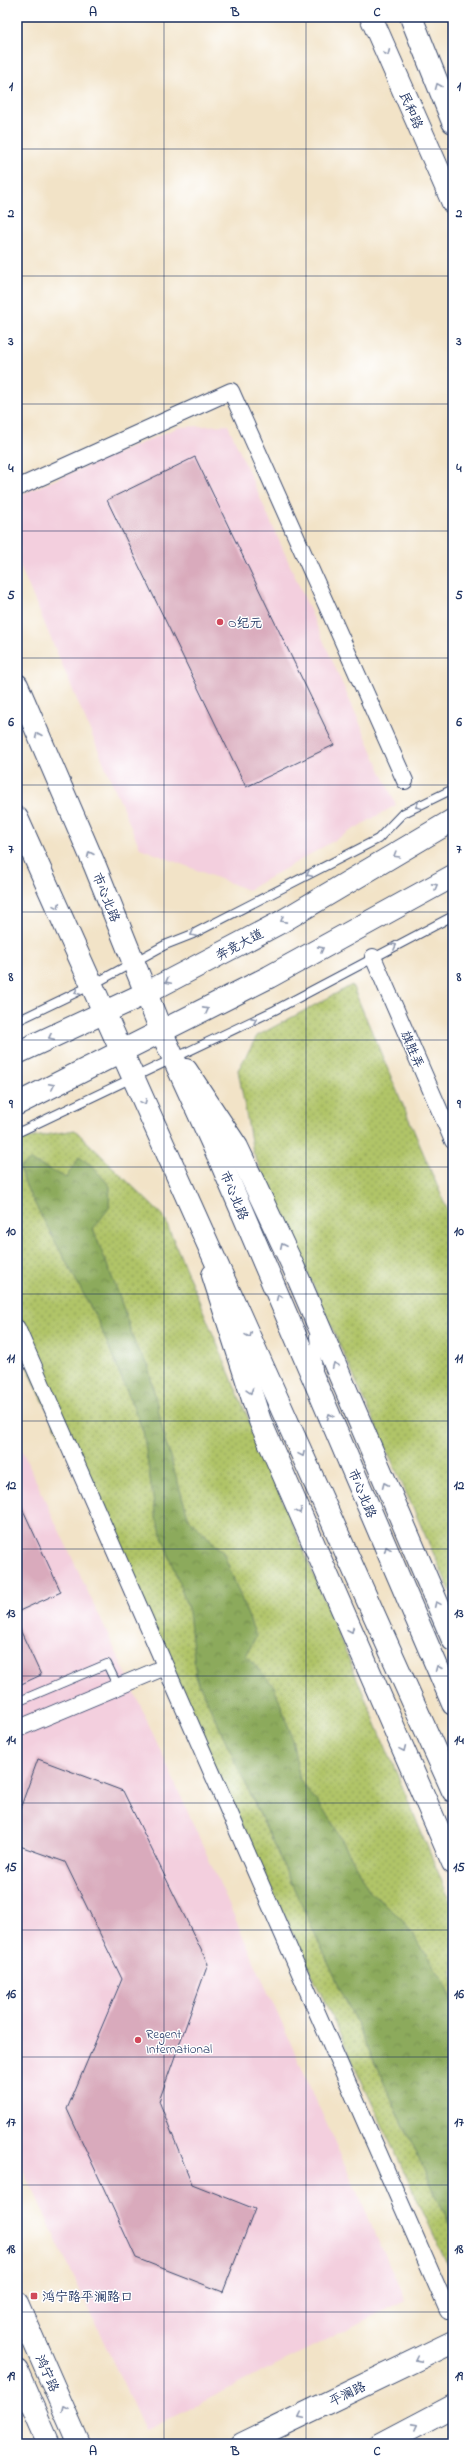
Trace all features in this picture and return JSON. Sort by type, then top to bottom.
[{"type":"main road","name":"民和路","points":[[371,17],[453,203]]},
{"type":"main road","points":[[410,17],[453,122]]},
{"type":"main road","name":"市心北路","points":[[17,685],[162,1033],[175,1057],[220,1160],[453,1704]]},
{"type":"main road","points":[[17,818],[453,1791]]},
{"type":"main road","name":"奔竞大道","points":[[17,1053],[146,992],[281,922],[453,820]]},
{"type":"main road","points":[[17,1104],[121,1050],[162,1033],[269,977],[453,876]]},
{"type":"main road","points":[[175,1057],[237,1147],[311,1310],[453,1640]]},
{"type":"main road","points":[[191,1207],[260,1421],[453,1863]]},
{"type":"main road","name":"鸿宁路","points":[[17,2303],[79,2444]]},
{"type":"main road","name":"平澜路","points":[[242,2444],[453,2342]]},
{"type":"main road","points":[[17,2371],[49,2444]]},
{"type":"main road","points":[[381,2444],[453,2406]]},
{"type":"street","points":[[17,488],[231,391],[405,781]]},
{"type":"street","name":"旗胜弄","points":[[373,957],[453,1141]]},
{"type":"street","points":[[17,1328],[448,2311]]},
{"type":"street","points":[[17,1729],[166,1667]]},
{"type":"lane","points":[[17,1021],[92,985],[166,945],[193,934],[378,839],[402,814],[453,789]]},
{"type":"lane","points":[[17,1133],[275,1010],[453,916]]},
{"type":"lane","points":[[311,1310],[321,1396]]},
{"type":"lane","points":[[17,1702],[107,1664],[118,1687]]},
{"type":"shaded area","points":[[228,425],[396,805],[248,890],[140,848],[17,559],[17,496],[179,427]]},
{"type":"shaded area","points":[[17,1440],[130,1682],[405,2300],[145,2431],[17,2155]]},
{"type":"green space","points":[[352,985],[453,1223],[453,1597],[253,1152],[238,1070],[257,1036]]},
{"type":"green space","points":[[75,1130],[164,1217],[453,1908],[453,2276],[17,1345],[17,1140]]},
{"type":"green space","points":[[79,1157],[91,1165],[110,1186],[109,1208],[93,1229],[119,1295],[136,1347],[148,1365],[165,1440],[189,1519],[223,1552],[256,1636],[246,1656],[274,1686],[291,1734],[300,1780],[331,1820],[370,1892],[402,1919],[444,1981],[453,2005],[453,2044],[446,2051],[446,2085],[453,2093],[453,2232],[196,1677],[189,1612],[156,1518],[143,1431],[99,1323],[29,1193],[19,1168],[30,1160],[66,1178]]},
{"type":"building","name":"O纪元","points":[[195,457],[334,745],[246,787],[107,500]]},
{"type":"building","points":[[17,1497],[61,1592],[17,1612]]},
{"type":"building","points":[[17,1623],[41,1675],[17,1686]]},
{"type":"building","name":"Regent International","points":[[38,1759],[123,1791],[208,1964],[159,2101],[192,2184],[255,2209],[223,2292],[136,2258],[67,2109],[122,1979],[65,1862],[17,1845],[17,1817]]},
{"type":"place","name":"O纪元","points":[[220,622]]},
{"type":"place","name":"Regent International","points":[[138,2040]]},
{"type":"place","name":"鸿宁路平澜路口","points":[[34,2296]]}]
